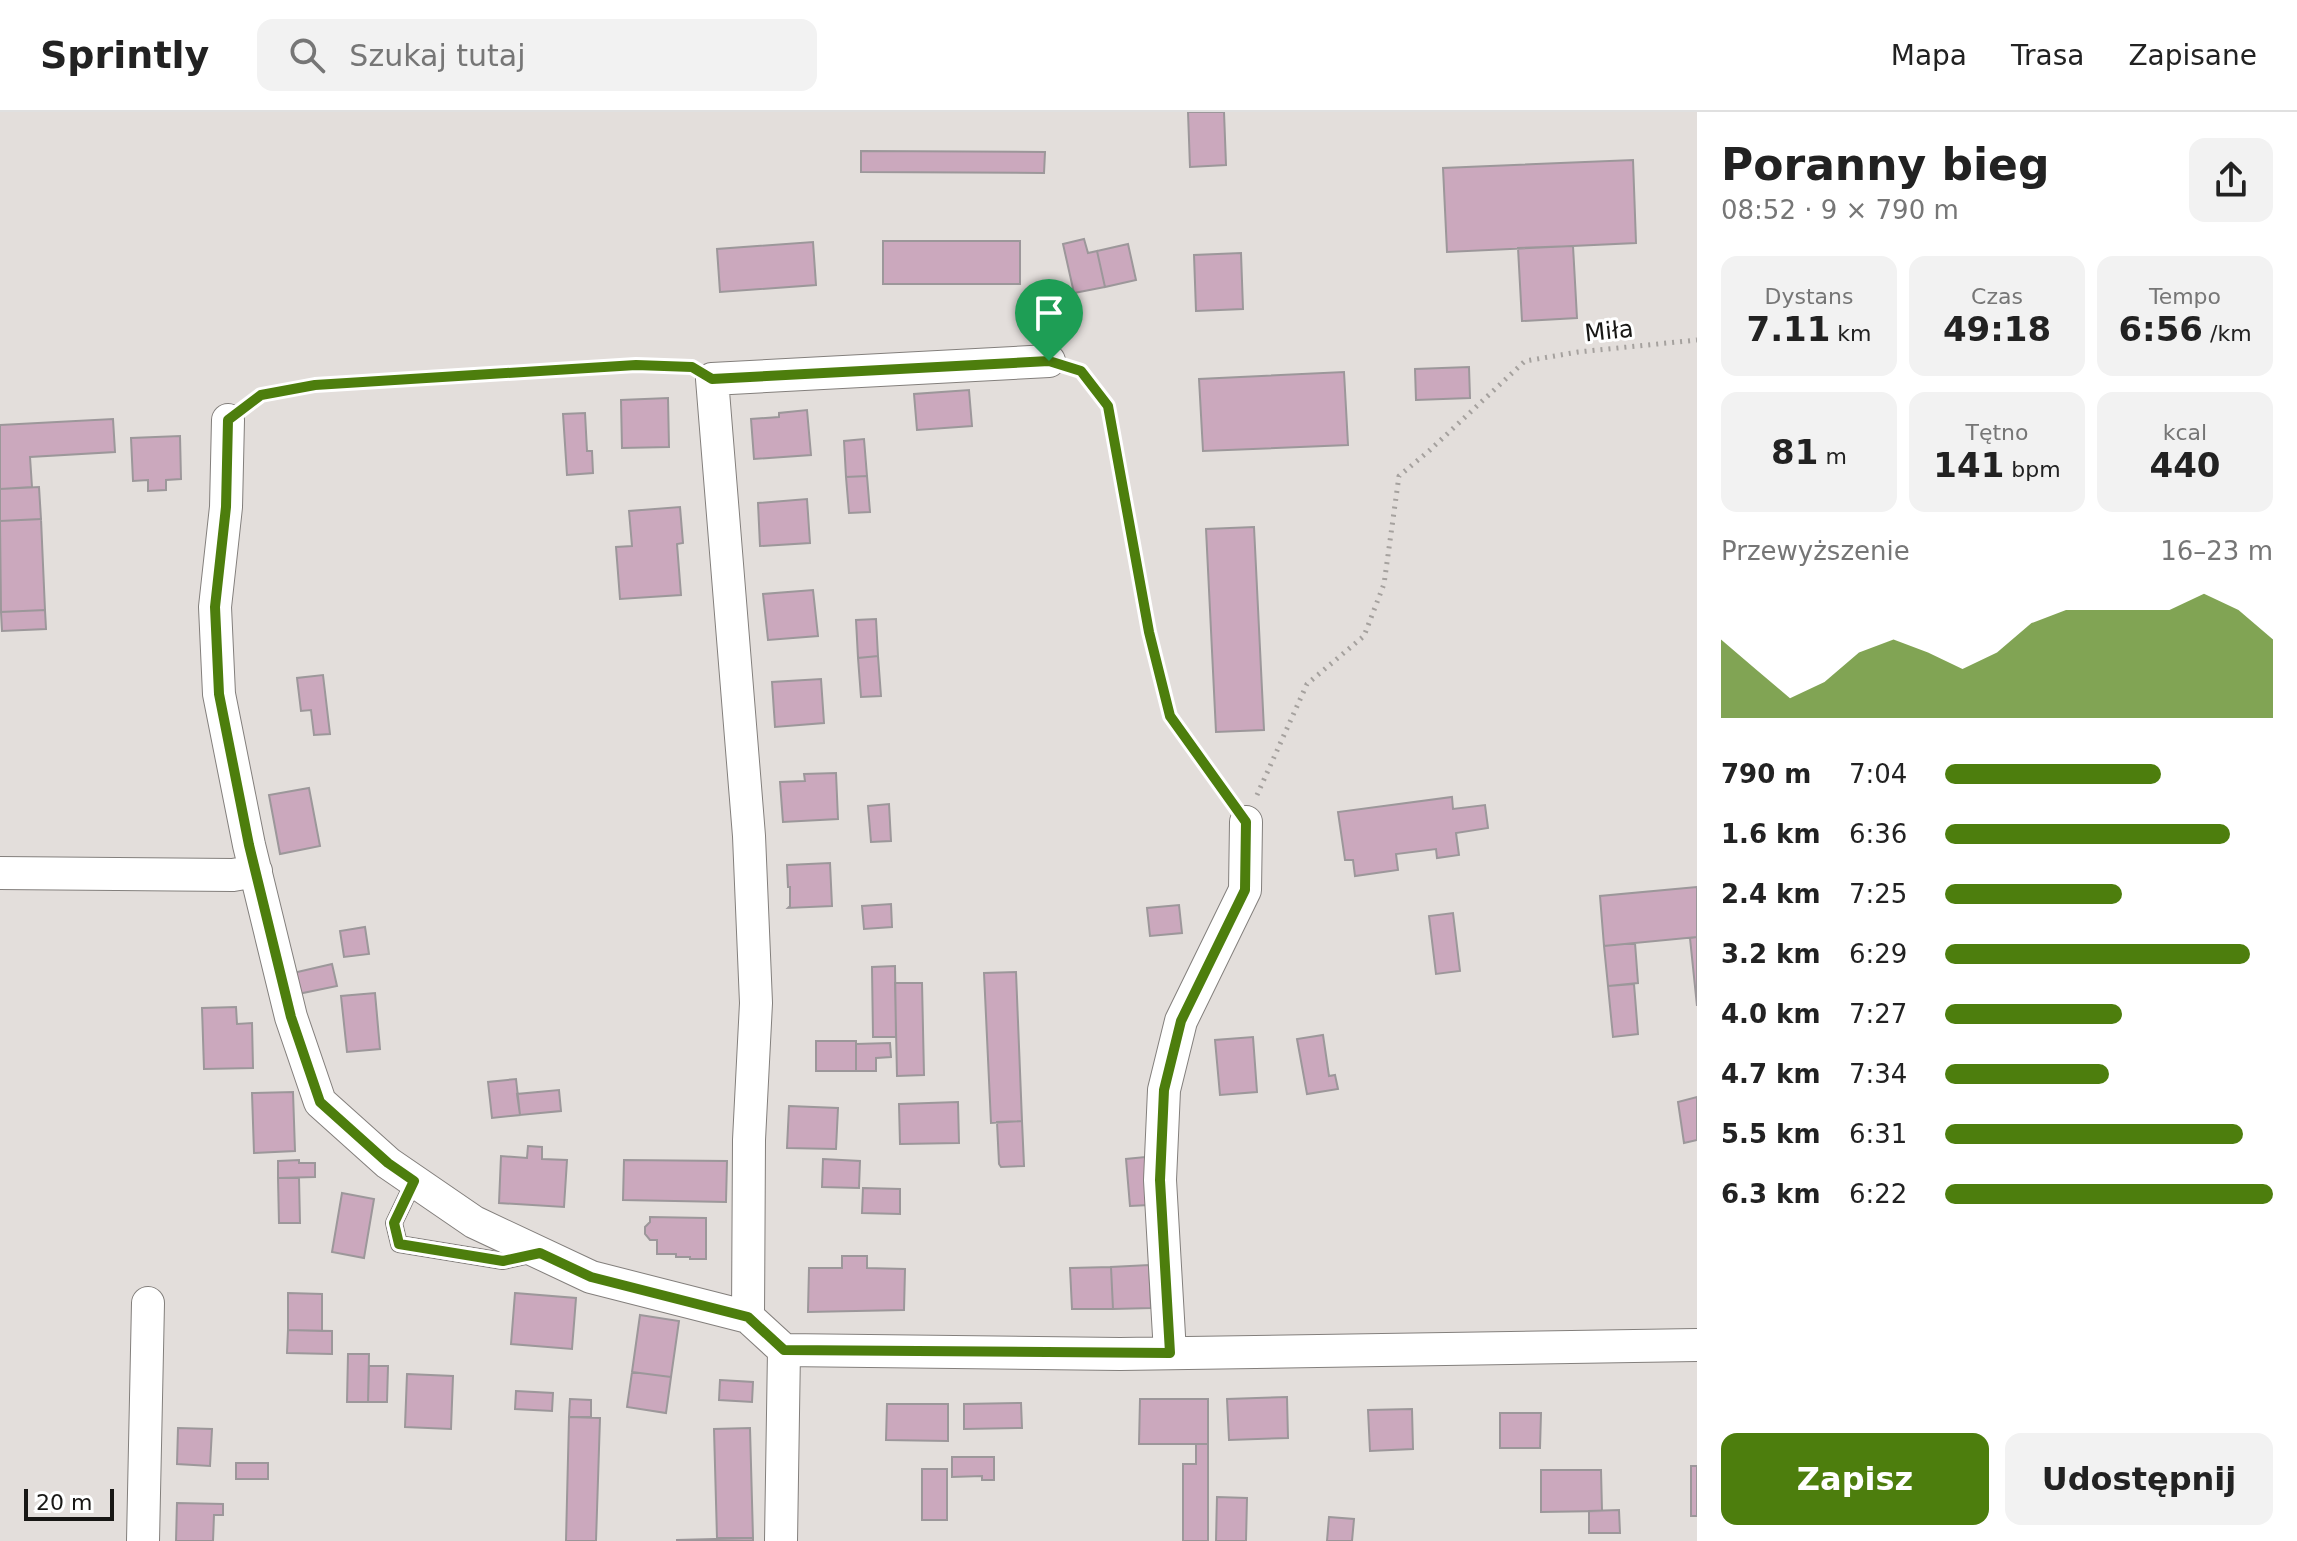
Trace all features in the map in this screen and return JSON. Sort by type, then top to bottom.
[{"type":"street","points":[[748,1317],[749,1140],[756,1003],[749,836],[712,379],[1049,361]]},
{"type":"street","points":[[228,420],[226,507],[215,607],[219,694],[291,1017],[320,1102],[388,1163],[474,1222],[591,1277],[748,1317],[784,1350],[1170,1353],[1697,1345]]},
{"type":"street","points":[[1170,1353],[1160,1180],[1164,1090],[1181,1021],[1245,890],[1246,822]]},
{"type":"street","points":[[0,873],[233,875],[256,871]]},
{"type":"street","points":[[143,1541],[148,1303]]},
{"type":"street","points":[[781,1541],[784,1350]]},
{"type":"lane","points":[[414,1181],[394,1223],[399,1244],[503,1261],[540,1253]]},
{"type":"path","name":"Miła","points":[[1246,822],[1307,684],[1364,636],[1384,584],[1399,476],[1525,361],[1578,352],[1697,340]]},
{"type":"path","points":[[1049,361],[1081,371],[1108,406],[1149,632],[1170,716],[1246,822]]},
{"type":"path","points":[[228,420],[261,395],[315,385],[636,365],[692,367],[712,379]]},
{"type":"building","points":[[1188,112],[1224,112],[1226,165],[1190,167]]},
{"type":"building","points":[[861,151],[1045,152],[1044,173],[861,172]]},
{"type":"building","points":[[1633,160],[1636,243],[1447,252],[1443,168]]},
{"type":"building","points":[[1084,239],[1088,253],[1097,251],[1105,287],[1074,293],[1063,244]]},
{"type":"building","points":[[883,241],[1020,241],[1020,284],[883,284]]},
{"type":"building","points":[[813,242],[816,285],[720,292],[717,249]]},
{"type":"building","points":[[1128,244],[1136,280],[1105,287],[1097,251]]},
{"type":"building","points":[[1573,246],[1577,318],[1522,321],[1518,248]]},
{"type":"building","points":[[1241,253],[1243,309],[1196,311],[1194,255]]},
{"type":"building","points":[[1469,367],[1470,398],[1416,400],[1415,369]]},
{"type":"building","points":[[1344,372],[1348,445],[1203,451],[1199,379]]},
{"type":"building","points":[[969,390],[972,426],[917,430],[914,394]]},
{"type":"building","points":[[668,398],[669,447],[622,448],[621,400]]},
{"type":"building","points":[[807,410],[811,455],[754,459],[751,419],[779,417],[779,413]]},
{"type":"building","points":[[585,413],[587,451],[592,451],[593,473],[567,475],[563,414]]},
{"type":"building","points":[[113,419],[115,452],[30,457],[32,487],[0,489],[0,425]]},
{"type":"building","points":[[180,436],[181,479],[166,480],[166,490],[148,491],[148,480],[133,481],[131,438]]},
{"type":"building","points":[[864,439],[867,476],[846,477],[844,441]]},
{"type":"building","points":[[867,476],[870,512],[849,513],[846,477]]},
{"type":"building","points":[[39,487],[41,519],[0,521],[0,489]]},
{"type":"building","points":[[807,499],[810,543],[760,546],[758,503]]},
{"type":"building","points":[[680,507],[683,543],[677,544],[681,595],[620,599],[616,547],[632,546],[629,511]]},
{"type":"building","points":[[41,519],[45,610],[1,612],[0,521]]},
{"type":"building","points":[[1254,527],[1264,730],[1216,732],[1206,529]]},
{"type":"building","points":[[813,590],[818,636],[768,640],[763,594]]},
{"type":"building","points":[[45,610],[46,629],[2,631],[1,612]]},
{"type":"building","points":[[876,619],[878,656],[858,658],[856,620]]},
{"type":"building","points":[[878,656],[881,696],[861,697],[858,658]]},
{"type":"building","points":[[323,675],[330,734],[314,735],[311,710],[301,711],[297,678]]},
{"type":"building","points":[[821,679],[824,723],[775,727],[772,682]]},
{"type":"building","points":[[836,773],[838,819],[783,822],[780,782],[805,781],[804,774]]},
{"type":"building","points":[[309,788],[320,846],[280,854],[269,795]]},
{"type":"building","points":[[1452,797],[1453,809],[1485,805],[1488,828],[1456,833],[1459,855],[1437,858],[1436,849],[1396,854],[1398,870],[1355,876],[1353,860],[1345,860],[1338,812]]},
{"type":"building","points":[[889,804],[891,841],[871,842],[868,806]]},
{"type":"building","points":[[830,863],[832,906],[788,908],[790,887],[787,865]]},
{"type":"building","points":[[1697,887],[1697,937],[1604,946],[1600,896]]},
{"type":"building","points":[[891,904],[892,927],[864,929],[862,906]]},
{"type":"building","points":[[1179,905],[1182,933],[1150,936],[1147,908]]},
{"type":"building","points":[[1453,913],[1460,971],[1436,974],[1429,916]]},
{"type":"building","points":[[365,927],[369,954],[344,957],[340,931]]},
{"type":"building","points":[[1697,937],[1697,1006],[1690,938]]},
{"type":"building","points":[[1635,943],[1638,983],[1608,986],[1604,946]]},
{"type":"building","points":[[332,964],[337,986],[298,994],[293,973]]},
{"type":"building","points":[[895,966],[896,1037],[873,1037],[872,967]]},
{"type":"building","points":[[1016,972],[1022,1121],[991,1123],[984,973]]},
{"type":"building","points":[[895,983],[922,983],[924,1075],[897,1076]]},
{"type":"building","points":[[1634,984],[1638,1034],[1613,1037],[1608,986]]},
{"type":"building","points":[[375,993],[380,1049],[347,1052],[341,996]]},
{"type":"building","points":[[236,1007],[237,1024],[252,1023],[253,1068],[204,1069],[202,1008]]},
{"type":"building","points":[[1323,1035],[1329,1076],[1335,1075],[1338,1089],[1307,1094],[1297,1039]]},
{"type":"building","points":[[1253,1037],[1257,1092],[1220,1095],[1215,1040]]},
{"type":"building","points":[[816,1041],[856,1041],[856,1071],[816,1071]]},
{"type":"building","points":[[890,1043],[891,1057],[876,1058],[876,1071],[856,1071],[856,1044]]},
{"type":"building","points":[[516,1079],[520,1115],[492,1118],[488,1082]]},
{"type":"building","points":[[559,1090],[561,1111],[520,1115],[517,1094]]},
{"type":"building","points":[[293,1092],[295,1151],[254,1153],[252,1093]]},
{"type":"building","points":[[1697,1097],[1697,1140],[1684,1143],[1678,1102]]},
{"type":"building","points":[[958,1102],[959,1143],[900,1144],[899,1104]]},
{"type":"building","points":[[789,1106],[838,1108],[836,1149],[787,1148]]},
{"type":"building","points":[[1022,1121],[1024,1166],[1001,1167],[997,1122]]},
{"type":"building","points":[[528,1146],[542,1147],[542,1159],[567,1160],[564,1207],[499,1203],[501,1156],[527,1158]]},
{"type":"building","points":[[1145,1157],[1149,1205],[1130,1206],[1126,1159]]},
{"type":"building","points":[[823,1159],[860,1161],[859,1188],[822,1187]]},
{"type":"building","points":[[299,1160],[299,1163],[315,1163],[315,1177],[278,1178],[278,1161]]},
{"type":"building","points":[[624,1160],[727,1161],[726,1202],[623,1200]]},
{"type":"building","points":[[278,1178],[299,1178],[300,1223],[279,1223]]},
{"type":"building","points":[[863,1188],[900,1189],[900,1214],[862,1213]]},
{"type":"building","points":[[342,1193],[374,1199],[364,1258],[332,1252]]},
{"type":"building","points":[[650,1217],[706,1218],[706,1259],[657,1254],[657,1240],[650,1240],[645,1234]]},
{"type":"building","points":[[842,1256],[867,1256],[867,1268],[905,1269],[904,1310],[808,1312],[809,1268],[842,1268]]},
{"type":"building","points":[[1149,1265],[1151,1308],[1113,1309],[1111,1267]]},
{"type":"building","points":[[1111,1267],[1113,1309],[1072,1309],[1070,1268]]},
{"type":"building","points":[[288,1293],[322,1294],[322,1331],[288,1330]]},
{"type":"building","points":[[515,1293],[576,1298],[572,1349],[511,1344]]},
{"type":"building","points":[[640,1315],[679,1321],[671,1377],[632,1372]]},
{"type":"building","points":[[288,1330],[332,1331],[332,1354],[287,1353]]},
{"type":"building","points":[[348,1354],[369,1354],[368,1402],[347,1402]]},
{"type":"building","points":[[369,1366],[388,1366],[387,1402],[368,1402]]},
{"type":"building","points":[[632,1372],[671,1377],[666,1413],[627,1407]]},
{"type":"building","points":[[407,1374],[453,1376],[451,1429],[405,1427]]},
{"type":"building","points":[[720,1380],[753,1382],[752,1402],[719,1400]]},
{"type":"building","points":[[516,1391],[553,1393],[552,1411],[515,1409]]},
{"type":"building","points":[[1287,1397],[1288,1438],[1229,1440],[1227,1399]]},
{"type":"building","points":[[570,1399],[591,1400],[591,1417],[569,1417]]},
{"type":"building","points":[[1140,1399],[1208,1399],[1208,1444],[1139,1444]]},
{"type":"building","points":[[1021,1403],[1022,1428],[964,1429],[964,1404]]},
{"type":"building","points":[[887,1404],[948,1404],[948,1441],[886,1440]]},
{"type":"building","points":[[1412,1409],[1413,1449],[1370,1451],[1368,1410]]},
{"type":"building","points":[[1500,1413],[1541,1413],[1540,1448],[1500,1448]]},
{"type":"building","points":[[569,1417],[600,1418],[596,1541],[566,1541]]},
{"type":"building","points":[[178,1428],[212,1429],[210,1466],[177,1464]]},
{"type":"building","points":[[750,1428],[753,1538],[717,1538],[714,1429]]},
{"type":"building","points":[[1196,1444],[1208,1444],[1208,1541],[1183,1541],[1183,1464],[1196,1464]]},
{"type":"building","points":[[952,1457],[994,1457],[994,1480],[982,1480],[982,1476],[952,1477]]},
{"type":"building","points":[[236,1463],[268,1463],[268,1479],[236,1479]]},
{"type":"building","points":[[1691,1466],[1697,1466],[1697,1516],[1691,1516]]},
{"type":"building","points":[[922,1469],[947,1469],[947,1520],[922,1520]]},
{"type":"building","points":[[1541,1470],[1601,1470],[1602,1511],[1541,1512]]},
{"type":"building","points":[[1217,1497],[1247,1498],[1246,1541],[1216,1541]]},
{"type":"building","points":[[177,1503],[223,1504],[223,1515],[214,1515],[213,1541],[176,1541]]},
{"type":"building","points":[[1619,1510],[1620,1533],[1589,1533],[1589,1511]]},
{"type":"building","points":[[1329,1517],[1354,1519],[1352,1541],[1327,1541]]},
{"type":"building","points":[[753,1538],[753,1541],[677,1541],[677,1540]]},
{"type":"route","points":[[1049,361],[1081,371],[1108,406],[1149,632],[1170,716],[1246,822],[1245,890],[1181,1021],[1164,1090],[1160,1180],[1170,1353],[784,1350],[748,1317],[591,1277],[540,1253],[503,1261],[399,1244],[394,1223],[414,1181],[388,1163],[320,1102],[291,1017],[249,845],[219,694],[215,607],[226,507],[228,420],[261,395],[315,385],[636,365],[692,367],[712,379],[1049,361]]}]
